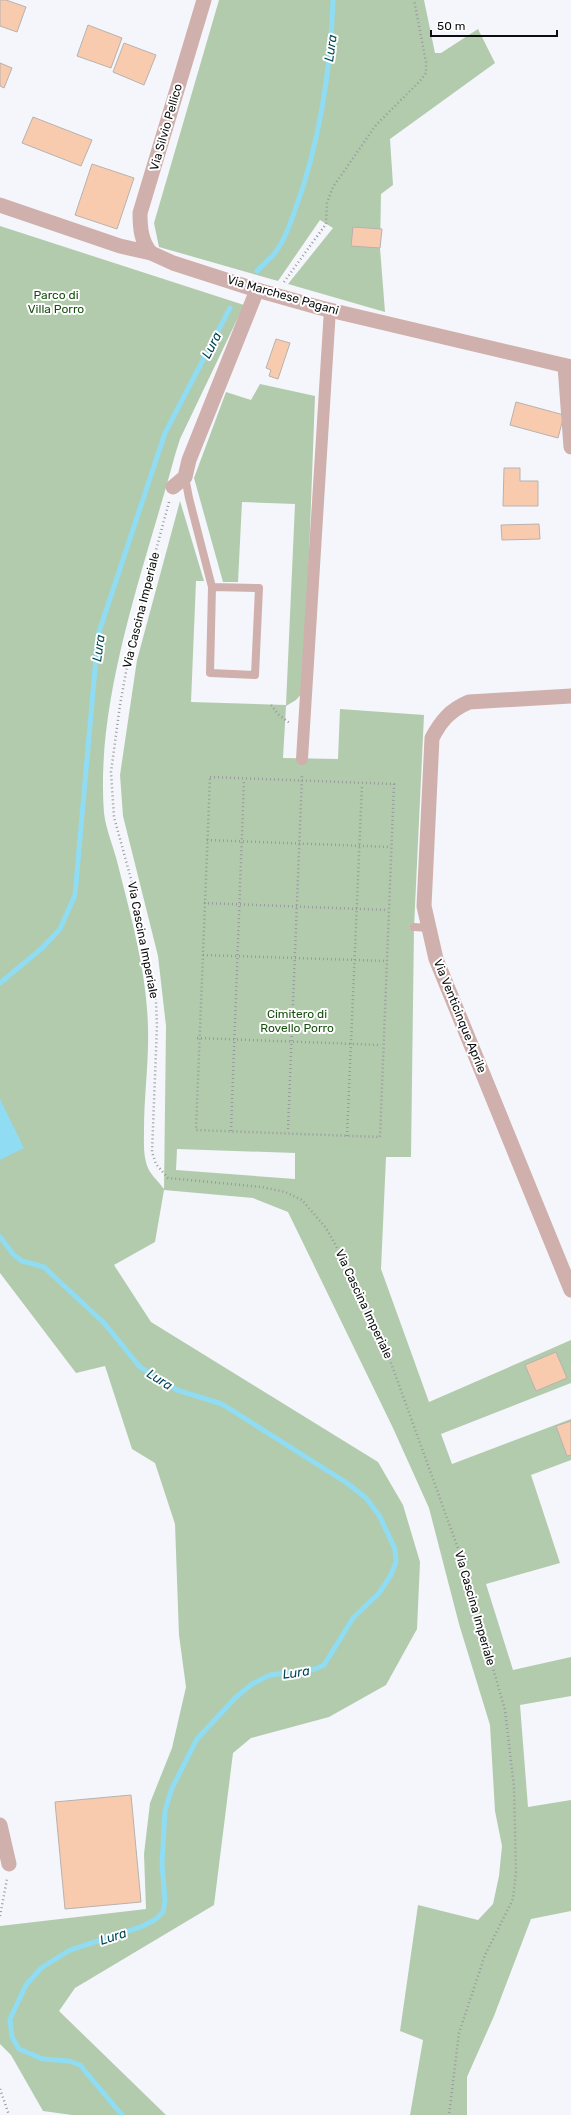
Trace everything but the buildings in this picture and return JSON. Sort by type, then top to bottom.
[{"type":"street","name":"Via Silvio Pellico","points":[[151,253],[144,241],[140,226],[140,213],[204,0]]},
{"type":"street","name":"Via Marchese Pagani","points":[[0,205],[120,246],[151,253],[173,263],[257,290],[568,367]]},
{"type":"street","points":[[173,487],[185,477],[189,460],[257,290]]},
{"type":"street","points":[[302,759],[330,309]]},
{"type":"street","points":[[568,367],[571,447]]},
{"type":"street","name":"Via Venticinque Aprile","points":[[571,696],[469,702],[451,712],[437,728],[432,738],[424,906],[436,959],[571,1290]]},
{"type":"street","points":[[0,1825],[10,1864]]},
{"type":"lane","points":[[185,477],[212,587],[210,673],[255,675],[259,588],[212,587]]},
{"type":"lane","points":[[414,928],[430,928]]},
{"type":"path","points":[[281,286],[326,224],[327,203],[333,187],[376,125],[420,81],[426,73],[426,62],[414,0]]},
{"type":"path","name":"Via Cascina Imperiale","points":[[173,487],[132,639],[120,705],[111,772],[114,816],[134,890],[149,959],[156,1002],[157,1026],[152,1152],[156,1164],[168,1178],[262,1187],[285,1192],[302,1200],[326,1228],[356,1282],[390,1360],[460,1554],[506,1710],[514,1787],[516,1872],[513,1899],[485,1955],[459,2034],[449,2115]]},
{"type":"path","points":[[271,705],[278,715],[304,731]]},
{"type":"path","points":[[288,1129],[302,776]]},
{"type":"path","points":[[210,777],[394,784],[380,1137],[196,1130],[198,1038],[207,840],[210,777]]},
{"type":"path","points":[[231,1131],[244,780]]},
{"type":"path","points":[[347,1136],[362,785]]},
{"type":"path","points":[[207,840],[391,847]]},
{"type":"path","points":[[204,903],[388,910]]},
{"type":"path","points":[[204,955],[388,961]]},
{"type":"path","points":[[198,1038],[381,1045]]},
{"type":"path","points":[[0,1916],[10,1864]]},
{"type":"path","points":[[0,2089],[9,2115]]},
{"type":"green space","points":[[219,0],[424,0],[435,53],[441,53],[478,29],[495,63],[390,139],[393,185],[381,194],[380,248],[385,312],[288,284],[333,228],[320,220],[278,281],[159,247],[154,223]]},
{"type":"green space","points":[[0,226],[244,305],[180,439],[125,633],[107,724],[103,769],[104,813],[106,826],[138,945],[147,1007],[148,1041],[144,1117],[144,1145],[146,1163],[149,1171],[164,1189],[166,1026],[158,956],[123,816],[120,775],[137,660],[180,501],[204,581],[196,581],[191,702],[286,705],[295,504],[242,502],[238,582],[223,582],[194,478],[226,392],[251,400],[260,384],[315,396],[304,691],[296,700],[286,706],[283,758],[338,759],[340,709],[424,715],[414,927],[411,1157],[386,1157],[381,1269],[429,1402],[571,1340],[571,1383],[441,1434],[452,1464],[571,1419],[571,1460],[531,1475],[560,1563],[486,1584],[513,1670],[571,1657],[571,1696],[520,1705],[528,1807],[571,1800],[571,1911],[531,1919],[494,2016],[467,2077],[467,2115],[410,2115],[423,2040],[400,2031],[418,1905],[478,1920],[493,1904],[499,1876],[502,1846],[495,1811],[490,1725],[459,1624],[429,1508],[393,1428],[288,1212],[253,1198],[164,1190],[155,1242],[114,1265],[151,1322],[378,1462],[403,1505],[420,1562],[417,1629],[386,1685],[329,1717],[251,1738],[233,1753],[214,1905],[75,1988],[59,2011],[166,2115],[72,2115],[43,2111],[11,2055],[0,2044],[0,1926],[146,1909],[144,1854],[150,1803],[172,1748],[186,1687],[179,1635],[175,1524],[155,1463],[132,1449],[105,1366],[76,1373],[0,1273]],"holes":[[[177,1149],[295,1153],[295,1179],[176,1170]]]},
{"type":"water","points":[[0,1099],[24,1148],[0,1160]]},
{"type":"waterway","name":"Lura","points":[[257,271],[274,254],[284,238],[295,210],[311,160],[322,106],[330,52],[333,0]]},
{"type":"waterway","name":"Lura","points":[[0,983],[41,949],[60,929],[75,895],[98,635],[165,433],[230,308]]},
{"type":"waterway","name":"Lura","points":[[0,1237],[14,1255],[22,1261],[44,1267],[104,1323],[140,1367],[177,1390],[222,1404],[347,1483],[366,1498],[379,1515],[395,1549],[396,1562],[391,1575],[379,1593],[353,1618],[324,1665],[315,1669],[270,1675],[252,1684],[235,1698],[197,1739],[172,1788],[165,1811],[162,1864],[165,1901],[163,1912],[156,1919],[143,1926],[70,1950],[41,1968],[26,1985],[10,2019],[12,2037],[19,2049],[43,2059],[69,2061],[80,2065],[122,2115]]},
{"type":"park label","name":"Parco di Villa Porro","points":[[56,302]]},
{"type":"park label","name":"Cimitero di Rovello Porro","points":[[297,1021]]}]
